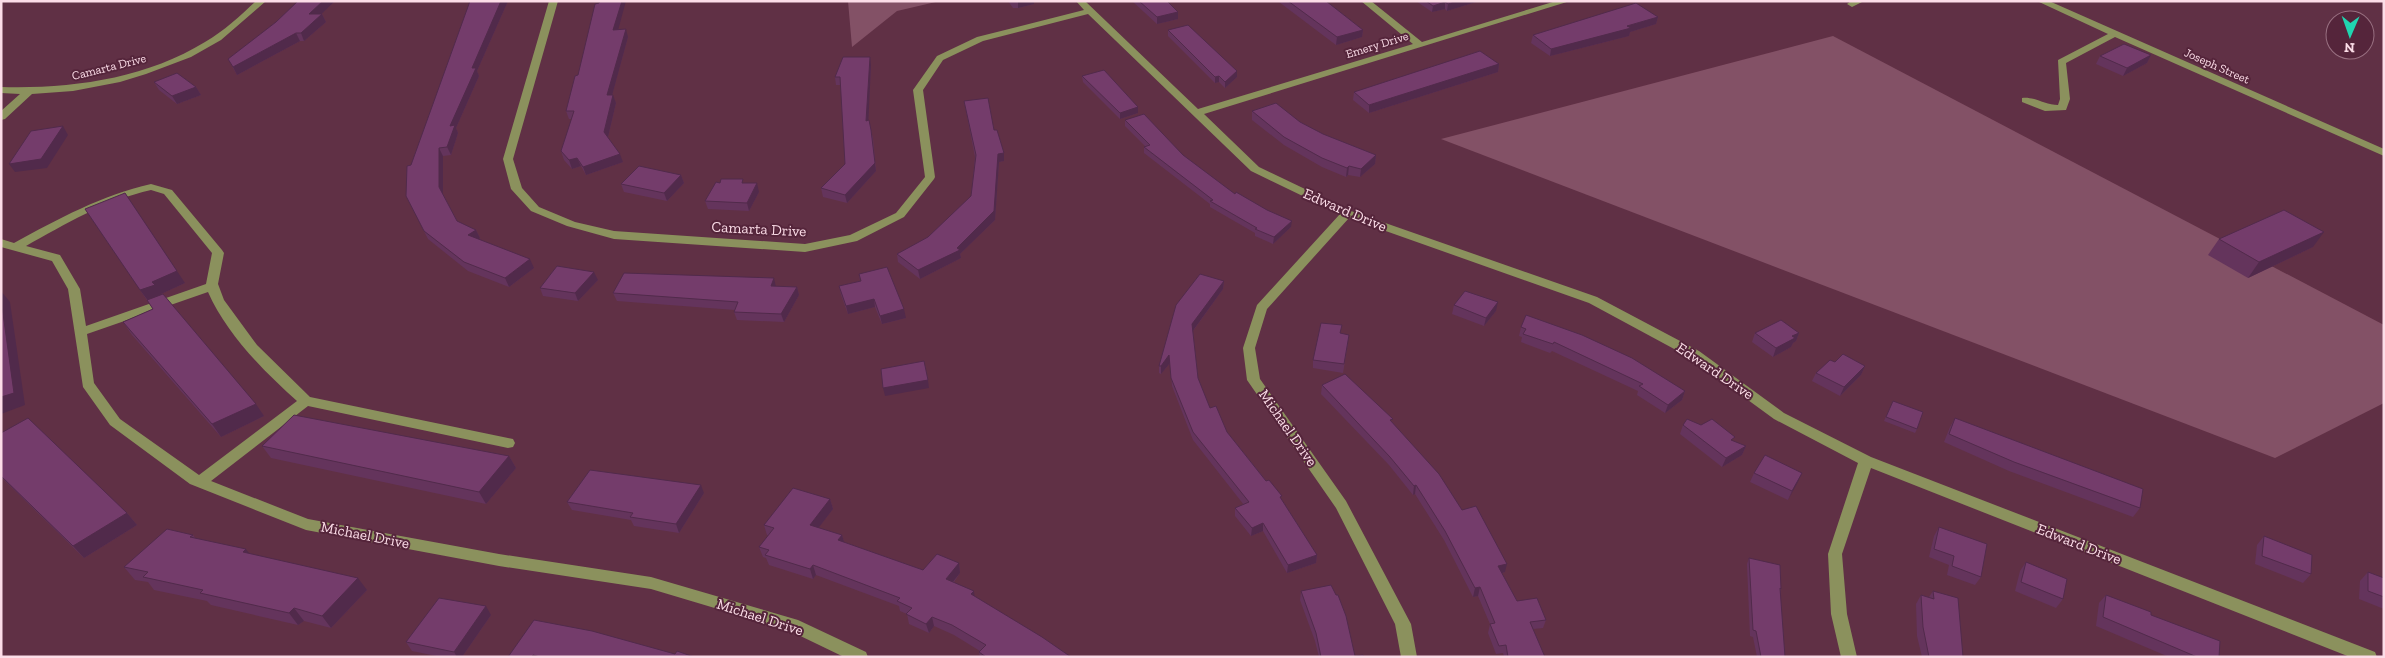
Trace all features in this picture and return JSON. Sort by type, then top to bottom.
[{"type":"street","name":"Camarta Drive","points":[[1,90],[28,92],[78,89],[135,76],[189,55],[233,28],[262,1]]},
{"type":"street","name":"Camarta Drive","points":[[554,1],[508,159],[517,189],[536,209],[571,224],[614,235],[805,248],[853,238],[900,215],[930,177],[918,90],[940,58],[980,39],[1089,11]]},
{"type":"street","name":"Edward Drive","points":[[1080,1],[1255,169],[1347,213],[1593,300],[1694,354],[1779,416],[1866,461],[2369,657]]},
{"type":"street","points":[[1365,1],[1420,44]]},
{"type":"street","name":"Emery Drive","points":[[1196,113],[1566,1]]},
{"type":"street","name":"Joseph Street","points":[[2041,1],[2384,153]]},
{"type":"street","points":[[2026,100],[2045,108],[2062,108],[2065,99],[2061,62],[2115,34]]},
{"type":"street","points":[[1,117],[28,92]]},
{"type":"street","points":[[8,245],[133,191],[151,187],[168,192],[218,253],[212,286],[228,317],[283,383],[306,401],[508,442]]},
{"type":"street","name":"Michael Drive","points":[[1347,213],[1261,308],[1248,348],[1254,380],[1342,505],[1403,624],[1409,657]]},
{"type":"street","name":"Michael Drive","points":[[8,245],[56,258],[74,288],[88,384],[115,422],[200,482],[306,524],[500,560],[651,583],[792,625],[860,657]]},
{"type":"street","points":[[80,332],[212,286]]},
{"type":"street","points":[[200,482],[306,401]]},
{"type":"street","points":[[1849,657],[1839,614],[1836,554],[1866,461]]},
{"type":"shaded area","points":[[848,1],[940,1],[897,11],[852,47]]},
{"type":"shaded area","points":[[1833,36],[2384,325],[2384,403],[2275,458],[1441,139]]},
{"type":"building","points":[[298,1],[323,1],[309,14],[322,14],[301,33],[296,33],[233,67],[228,59],[276,22]]},
{"type":"building","points":[[470,1],[501,1],[472,68],[476,68],[450,126],[455,125],[447,147],[439,148],[439,187],[457,221],[476,230],[468,235],[530,259],[505,278],[464,262],[424,231],[406,196],[407,166],[411,165]]},
{"type":"building","points":[[600,1],[622,1],[613,30],[626,29],[607,95],[613,95],[604,132],[620,154],[583,167],[577,158],[569,160],[561,151],[574,111],[566,111],[575,76],[578,75],[595,4]]},
{"type":"building","points":[[1139,1],[1167,1],[1178,12],[1157,17]]},
{"type":"building","points":[[1288,1],[1326,1],[1363,30],[1337,37]]},
{"type":"building","points":[[1426,1],[1458,1],[1448,4],[1445,2],[1433,6]]},
{"type":"building","points":[[1636,3],[1658,17],[1627,26],[1631,28],[1551,49],[1533,35]]},
{"type":"building","points":[[1188,25],[1237,71],[1225,82],[1219,76],[1215,77],[1168,30]]},
{"type":"building","points":[[2124,44],[2151,55],[2127,68],[2100,56]]},
{"type":"building","points":[[1480,51],[1499,64],[1369,105],[1354,92]]},
{"type":"building","points":[[843,57],[870,57],[866,121],[869,120],[875,163],[845,195],[821,188],[845,164],[840,77],[835,77]]},
{"type":"building","points":[[1104,70],[1138,107],[1120,113],[1082,76]]},
{"type":"building","points":[[177,73],[196,87],[172,96],[154,82]]},
{"type":"building","points":[[988,98],[994,130],[997,130],[1004,153],[998,154],[994,211],[957,248],[960,250],[918,270],[897,254],[928,237],[971,196],[976,155],[964,101]]},
{"type":"building","points":[[1276,103],[1300,122],[1323,134],[1376,155],[1361,169],[1349,166],[1347,168],[1322,158],[1284,137],[1252,111]]},
{"type":"building","points":[[1144,114],[1183,155],[1235,194],[1236,192],[1267,210],[1292,221],[1274,237],[1255,229],[1257,228],[1210,201],[1213,200],[1144,147],[1150,145],[1125,120]]},
{"type":"building","points":[[63,126],[41,159],[9,164],[31,131]]},
{"type":"building","points":[[639,166],[681,175],[664,193],[621,184]]},
{"type":"building","points":[[721,179],[743,179],[742,183],[757,183],[747,203],[705,201],[716,182],[720,183]]},
{"type":"building","points":[[125,193],[177,271],[152,282],[155,285],[140,290],[85,209]]},
{"type":"building","points":[[2284,210],[2324,232],[2259,262],[2219,239]]},
{"type":"building","points":[[557,266],[594,272],[575,293],[540,288]]},
{"type":"building","points":[[887,267],[904,309],[880,316],[874,299],[846,306],[839,286],[861,281],[859,274]]},
{"type":"building","points":[[624,273],[774,278],[771,286],[797,287],[781,314],[734,312],[738,302],[613,293]]},
{"type":"building","points":[[1200,274],[1224,281],[1192,324],[1198,378],[1210,408],[1216,406],[1227,432],[1266,481],[1269,480],[1282,496],[1280,497],[1317,555],[1288,565],[1263,523],[1252,528],[1235,508],[1249,502],[1193,432],[1171,378],[1169,355],[1159,366],[1176,305]]},
{"type":"building","points":[[1465,291],[1498,302],[1486,318],[1454,305]]},
{"type":"building","points":[[163,294],[256,404],[212,424],[123,322],[153,309],[147,300]]},
{"type":"building","points":[[1,299],[14,393],[1,397]]},
{"type":"building","points":[[1526,315],[1582,335],[1632,358],[1685,391],[1668,405],[1639,386],[1643,384],[1554,342],[1553,344],[1523,334],[1526,329],[1521,327]]},
{"type":"building","points":[[1781,320],[1799,333],[1792,336],[1795,338],[1776,348],[1755,333]]},
{"type":"building","points":[[1321,323],[1342,325],[1340,333],[1349,335],[1344,364],[1313,360]]},
{"type":"building","points":[[1843,354],[1865,366],[1844,387],[1816,373],[1830,360],[1835,362]]},
{"type":"building","points":[[924,361],[928,380],[883,388],[881,369]]},
{"type":"building","points":[[1345,374],[1393,419],[1390,420],[1439,474],[1462,510],[1476,506],[1507,564],[1498,566],[1517,601],[1537,598],[1546,620],[1530,622],[1545,657],[1508,657],[1506,645],[1499,646],[1490,624],[1495,623],[1480,587],[1475,588],[1445,531],[1416,485],[1414,486],[1390,457],[1322,385]]},
{"type":"building","points":[[1893,401],[1923,412],[1917,429],[1886,417]]},
{"type":"building","points":[[294,415],[509,456],[479,492],[262,446]]},
{"type":"building","points":[[28,418],[127,513],[73,546],[1,476],[1,433]]},
{"type":"building","points":[[1955,418],[2143,489],[2140,508],[2014,462],[1949,434]]},
{"type":"building","points":[[1687,419],[1701,425],[1712,419],[1735,437],[1731,440],[1746,446],[1726,458],[1683,425]]},
{"type":"building","points":[[1765,455],[1802,473],[1792,491],[1754,473]]},
{"type":"building","points":[[590,470],[701,485],[676,524],[630,517],[633,513],[567,502]]},
{"type":"building","points":[[793,488],[830,499],[810,525],[842,535],[838,540],[923,570],[937,554],[959,563],[946,579],[974,591],[971,594],[1071,657],[986,657],[979,652],[986,645],[952,625],[932,617],[926,624],[906,614],[912,608],[897,601],[900,598],[813,565],[810,569],[765,555],[769,550],[759,547],[774,528],[764,525]]},
{"type":"building","points":[[1939,527],[1987,544],[1981,577],[1952,566],[1954,556],[1934,549]]},
{"type":"building","points":[[167,529],[193,535],[190,537],[246,549],[243,552],[358,578],[322,616],[294,608],[289,613],[200,593],[203,590],[143,577],[148,572],[124,567]]},
{"type":"building","points":[[2264,536],[2312,555],[2311,574],[2262,556]]},
{"type":"building","points":[[1749,558],[1780,565],[1785,657],[1761,657],[1756,631],[1753,630]]},
{"type":"building","points":[[2026,562],[2067,579],[2063,599],[2021,582]]},
{"type":"building","points":[[2368,572],[2384,578],[2384,597],[2368,591]]},
{"type":"building","points":[[1331,585],[1336,595],[1338,595],[1346,616],[1355,656],[1363,655],[1364,657],[1321,657],[1316,633],[1301,591]]},
{"type":"building","points":[[1933,591],[1958,598],[1963,657],[1929,657],[1923,627],[1921,595],[1934,599]]},
{"type":"building","points":[[2106,595],[2151,612],[2151,615],[2220,641],[2219,657],[2197,657],[2103,617]]},
{"type":"building","points":[[439,598],[486,606],[454,652],[406,642]]},
{"type":"building","points":[[534,620],[592,631],[675,654],[677,651],[694,657],[540,657],[533,655],[532,657],[508,657]]}]
